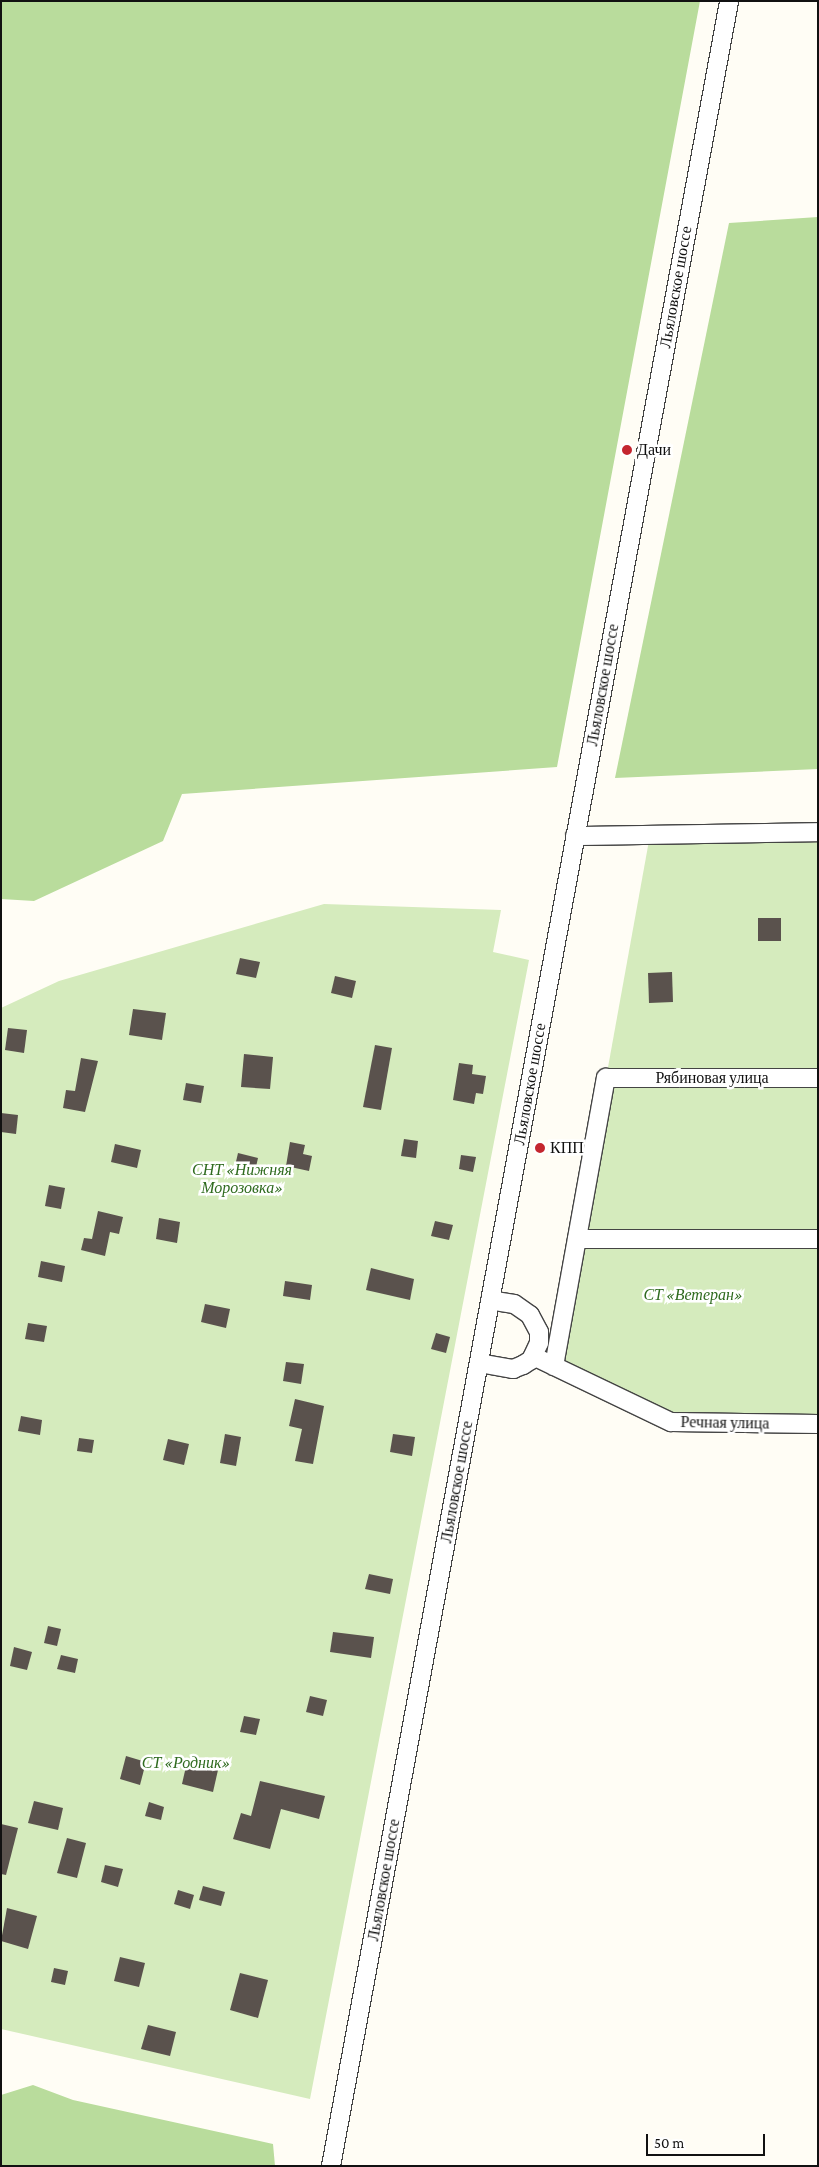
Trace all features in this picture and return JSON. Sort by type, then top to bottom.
[{"type":"street","name":"Льяловское шоссе","points":[[331,2166],[729,1]]},
{"type":"street","points":[[575,836],[818,832]]},
{"type":"street","name":"Рябиновая улица","points":[[577,1239],[606,1078],[818,1078]]},
{"type":"street","points":[[554,1366],[577,1239],[818,1239]]},
{"type":"street","points":[[479,1363],[513,1368],[523,1365],[533,1356],[539,1343],[539,1332],[530,1315],[514,1304],[490,1300]]},
{"type":"street","name":"Речная улица","points":[[533,1356],[671,1422],[818,1424]]},
{"type":"green space","points":[[1,1],[700,1],[557,767],[182,794],[163,841],[34,901],[1,899]]},
{"type":"green space","points":[[818,217],[818,769],[615,778],[729,223]]},
{"type":"green space","name":"СТ «Ветеран»","points":[[818,832],[818,1424],[671,1422],[554,1366],[650,835]]},
{"type":"green space","name":"СНТ «Нижняя Морозовка»","points":[[324,904],[501,910],[493,952],[529,960],[310,2099],[1,2029],[1,1008],[59,981]]},
{"type":"green space","points":[[33,2085],[73,2100],[273,2144],[275,2166],[1,2166],[1,2095]]},
{"type":"building","points":[[758,918],[781,918],[781,941],[758,941]]},
{"type":"building","points":[[240,958],[260,962],[256,978],[236,974]]},
{"type":"building","points":[[672,972],[673,1002],[649,1003],[648,973]]},
{"type":"building","points":[[335,976],[356,981],[352,998],[331,993]]},
{"type":"building","points":[[133,1009],[166,1013],[162,1040],[129,1035]]},
{"type":"building","points":[[8,1028],[27,1030],[24,1053],[5,1050]]},
{"type":"building","points":[[375,1045],[392,1048],[381,1110],[363,1107]]},
{"type":"building","points":[[244,1054],[273,1057],[270,1089],[241,1087]]},
{"type":"building","points":[[81,1058],[98,1061],[85,1112],[63,1108],[66,1090],[75,1091]]},
{"type":"building","points":[[459,1063],[473,1065],[472,1074],[486,1076],[483,1094],[476,1093],[474,1104],[453,1100]]},
{"type":"building","points":[[186,1083],[204,1086],[201,1103],[183,1100]]},
{"type":"building","points":[[1,1113],[18,1115],[16,1134],[1,1132]]},
{"type":"building","points":[[404,1139],[418,1141],[416,1158],[401,1156]]},
{"type":"building","points":[[290,1142],[305,1145],[303,1154],[312,1156],[309,1171],[286,1166]]},
{"type":"building","points":[[115,1144],[141,1150],[137,1168],[111,1162]]},
{"type":"building","points":[[238,1153],[258,1158],[255,1171],[235,1166]]},
{"type":"building","points":[[461,1155],[476,1157],[473,1172],[459,1169]]},
{"type":"building","points":[[49,1185],[65,1188],[61,1209],[45,1206]]},
{"type":"building","points":[[98,1211],[123,1217],[119,1234],[110,1232],[105,1256],[81,1250],[84,1238],[92,1239]]},
{"type":"building","points":[[159,1218],[180,1222],[177,1243],[156,1239]]},
{"type":"building","points":[[435,1221],[453,1225],[449,1240],[431,1236]]},
{"type":"building","points":[[41,1261],[65,1266],[62,1282],[38,1277]]},
{"type":"building","points":[[371,1268],[414,1279],[410,1300],[366,1290]]},
{"type":"building","points":[[285,1281],[312,1285],[310,1300],[283,1296]]},
{"type":"building","points":[[205,1304],[230,1309],[226,1328],[201,1322]]},
{"type":"building","points":[[28,1323],[47,1326],[44,1342],[25,1339]]},
{"type":"building","points":[[436,1333],[450,1337],[446,1353],[431,1349]]},
{"type":"building","points":[[286,1362],[304,1364],[301,1384],[283,1381]]},
{"type":"building","points":[[295,1399],[324,1406],[313,1464],[295,1461],[302,1429],[289,1426]]},
{"type":"building","points":[[21,1416],[42,1420],[40,1435],[18,1431]]},
{"type":"building","points":[[225,1434],[241,1437],[236,1466],[220,1463]]},
{"type":"building","points":[[393,1434],[415,1437],[412,1456],[390,1452]]},
{"type":"building","points":[[79,1438],[94,1440],[92,1453],[77,1451]]},
{"type":"building","points":[[168,1439],[189,1444],[184,1465],[163,1460]]},
{"type":"building","points":[[369,1574],[393,1579],[390,1594],[365,1589]]},
{"type":"building","points":[[48,1626],[61,1629],[57,1646],[44,1643]]},
{"type":"building","points":[[333,1632],[374,1637],[371,1658],[330,1652]]},
{"type":"building","points":[[14,1647],[32,1652],[27,1670],[10,1666]]},
{"type":"building","points":[[61,1655],[78,1659],[75,1673],[57,1669]]},
{"type":"building","points":[[310,1696],[327,1700],[323,1716],[306,1712]]},
{"type":"building","points":[[244,1716],[260,1719],[256,1735],[240,1732]]},
{"type":"building","points":[[126,1756],[146,1762],[140,1785],[120,1779]]},
{"type":"building","points":[[187,1762],[218,1770],[213,1792],[182,1784]]},
{"type":"building","points":[[260,1781],[325,1796],[319,1819],[281,1809],[270,1849],[233,1839],[241,1813],[251,1816]]},
{"type":"building","points":[[34,1801],[63,1808],[58,1830],[28,1823]]},
{"type":"building","points":[[149,1802],[164,1807],[161,1820],[145,1816]]},
{"type":"building","points":[[1,1824],[18,1828],[6,1875],[1,1874]]},
{"type":"building","points":[[67,1838],[86,1843],[77,1878],[57,1873]]},
{"type":"building","points":[[105,1865],[123,1869],[118,1887],[101,1882]]},
{"type":"building","points":[[203,1886],[225,1892],[221,1906],[199,1900]]},
{"type":"building","points":[[178,1890],[194,1895],[190,1909],[174,1904]]},
{"type":"building","points":[[7,1908],[37,1916],[28,1949],[1,1941]]},
{"type":"building","points":[[120,1957],[145,1963],[139,1987],[114,1981]]},
{"type":"building","points":[[54,1968],[68,1971],[65,1985],[51,1982]]},
{"type":"building","points":[[240,1973],[268,1980],[258,2018],[230,2010]]},
{"type":"building","points":[[148,2025],[176,2032],[170,2056],[141,2049]]},
{"type":"place","name":"Дачи","points":[[627,450]]},
{"type":"place","name":"КПП","points":[[540,1148]]},
{"type":"park label","name":"СТ «Родник»","points":[[186,1763]]}]
